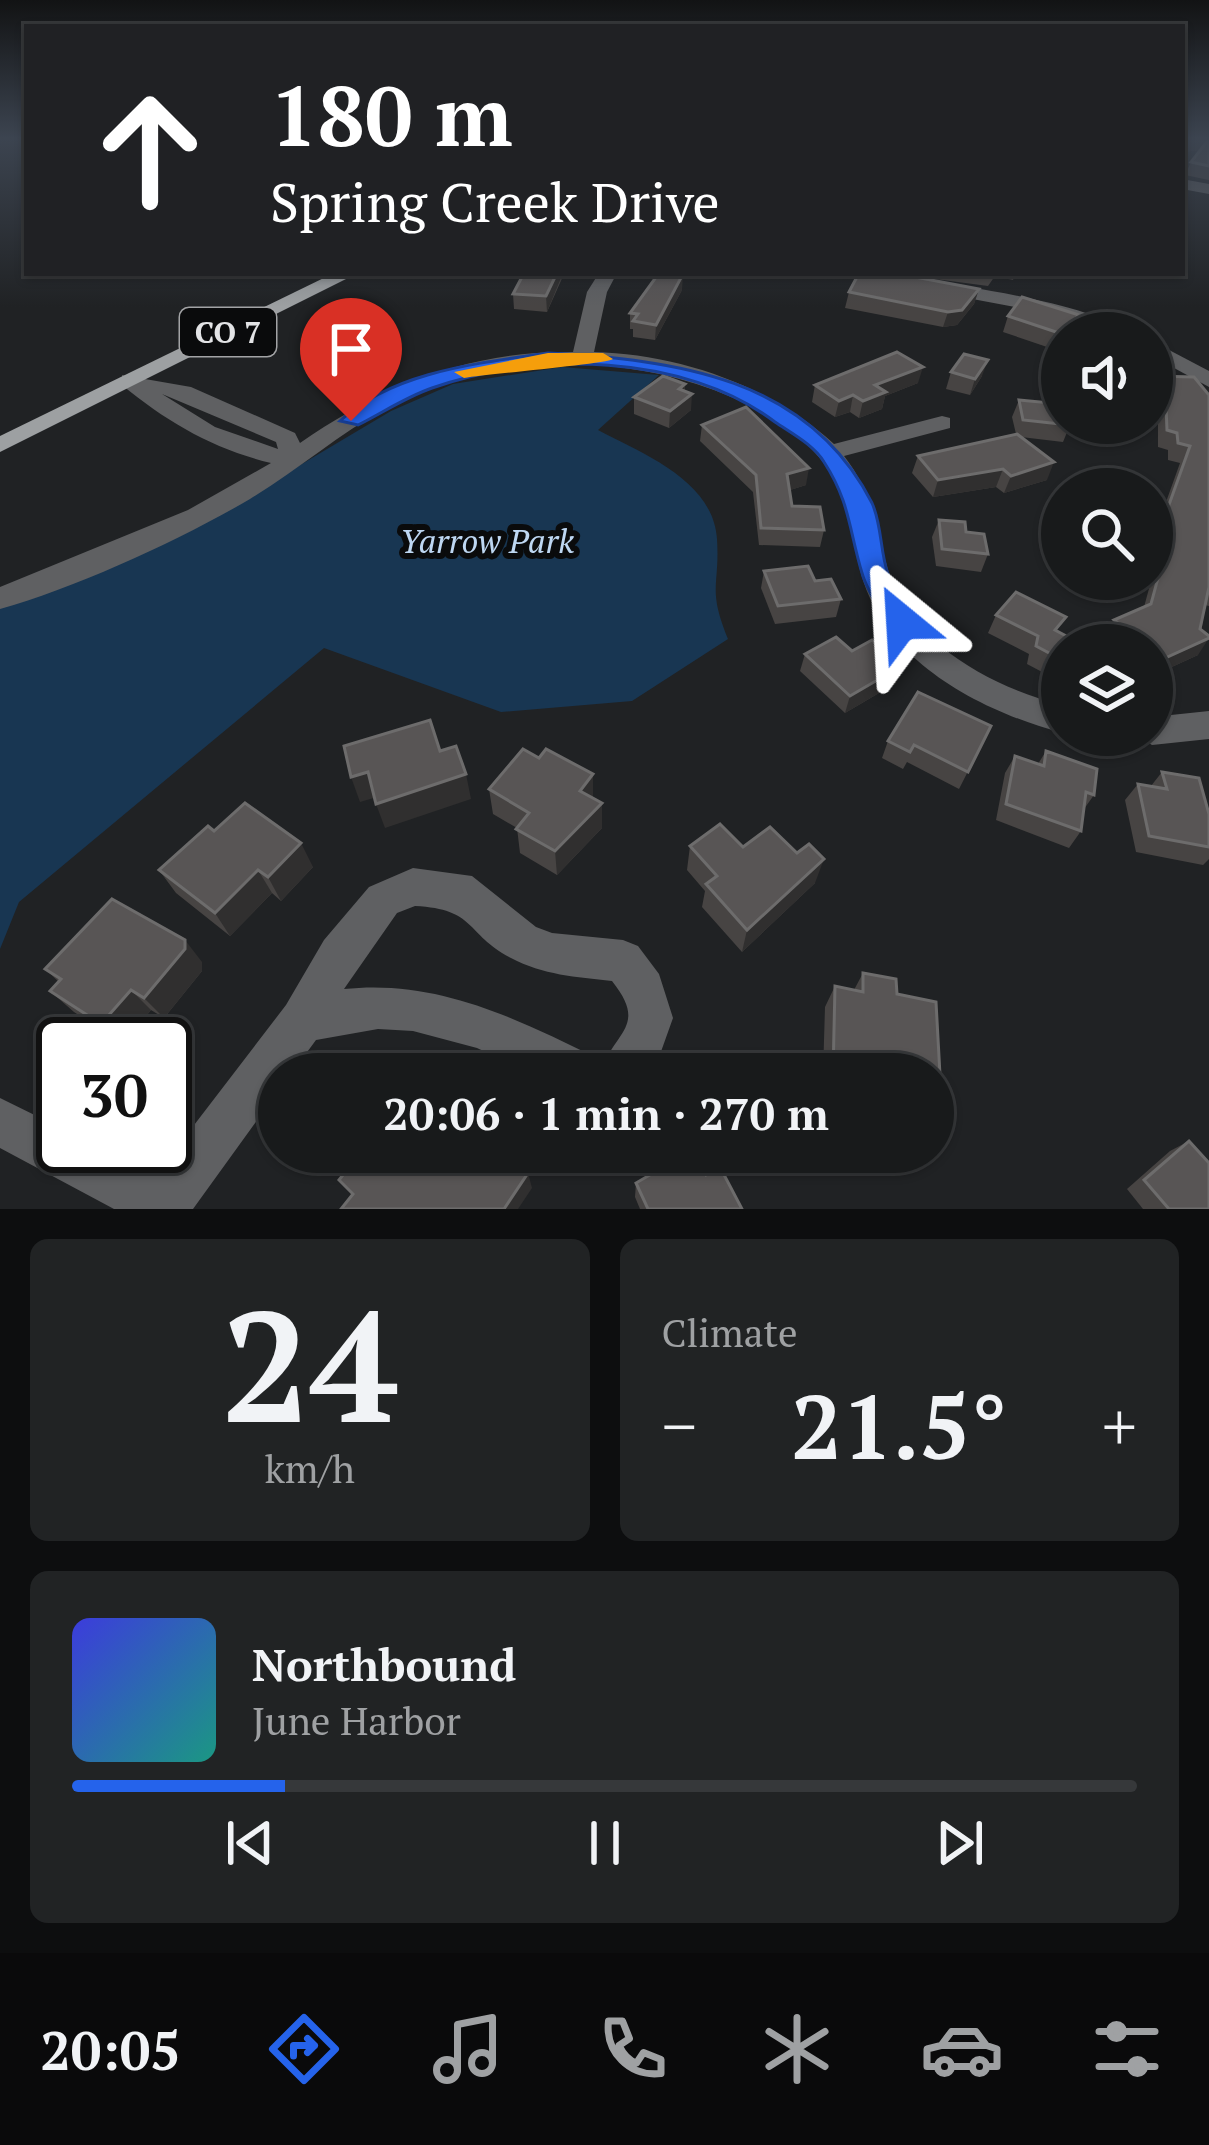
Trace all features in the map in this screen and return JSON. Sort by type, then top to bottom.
[{"type":"main road","name":"CO 7","points":[[0,445],[343,276]]},
{"type":"street","points":[[582,358],[606,276]]},
{"type":"street","points":[[861,276],[1018,302],[1051,312]]},
{"type":"street","points":[[0,599],[185,521],[379,403],[419,385],[496,365],[582,358],[643,364],[724,385],[764,404],[830,452],[862,508],[875,576],[902,622],[929,650],[976,684],[1041,710]]},
{"type":"street","points":[[1173,359],[1209,380]]},
{"type":"street","points":[[130,380],[158,405],[258,457],[293,458]]},
{"type":"street","points":[[830,452],[942,423]]},
{"type":"street","points":[[1173,729],[1209,725]]},
{"type":"street","points":[[0,1122],[164,1208],[302,1022],[339,955],[383,900],[413,887],[458,889],[522,942],[552,954],[622,961],[645,985],[653,1018],[648,1046],[642,1053]]},
{"type":"street","points":[[302,1022],[384,1005],[449,1012],[536,1053]]},
{"type":"green space","name":"Yarrow Park","points":[[562,367],[659,375],[598,430],[673,471],[703,500],[717,539],[716,597],[728,639],[632,701],[501,712],[324,648],[19,902],[0,949],[0,607],[213,517],[391,411],[453,384]]},
{"type":"building","points":[[522,276],[556,276],[546,296],[513,294]]},
{"type":"building","points":[[657,276],[682,276],[656,325],[633,321],[638,314],[630,313]]},
{"type":"building","points":[[857,276],[910,276],[979,289],[962,310],[948,312],[849,292]]},
{"type":"building","points":[[1022,297],[1070,312],[1041,312],[1041,327],[1008,316]]},
{"type":"building","points":[[897,352],[923,367],[875,385],[886,392],[863,401],[853,395],[839,401],[815,385]]},
{"type":"building","points":[[964,354],[988,360],[975,379],[951,372]]},
{"type":"building","points":[[663,376],[685,384],[679,389],[692,394],[670,411],[634,397]]},
{"type":"building","points":[[1173,376],[1194,377],[1209,395],[1209,587],[1200,629],[1209,638],[1173,654],[1173,624],[1119,624],[1114,620],[1152,600],[1173,600],[1173,493],[1190,446],[1178,443],[1173,432]]},
{"type":"building","points":[[1019,400],[1041,402],[1041,422],[1023,420]]},
{"type":"building","points":[[746,407],[809,468],[787,474],[792,506],[820,507],[824,530],[761,528],[756,475],[702,425]]},
{"type":"building","points":[[1017,434],[1054,462],[1011,476],[1003,469],[938,480],[918,456]]},
{"type":"building","points":[[939,520],[965,522],[966,532],[984,534],[988,554],[942,549]]},
{"type":"building","points":[[808,566],[815,581],[831,579],[841,599],[778,606],[764,571]]},
{"type":"building","points":[[1016,592],[1066,617],[1060,624],[1041,624],[1041,649],[1036,646],[1038,636],[996,615]]},
{"type":"building","points":[[836,637],[852,651],[872,640],[903,665],[850,696],[805,654]]},
{"type":"building","points":[[918,692],[991,726],[968,772],[914,745],[910,752],[888,741]]},
{"type":"building","points":[[430,720],[440,751],[456,746],[466,774],[376,804],[368,772],[351,777],[344,746]]},
{"type":"building","points":[[523,749],[539,758],[546,749],[593,774],[580,791],[602,803],[555,851],[516,829],[529,813],[489,789]]},
{"type":"building","points":[[1015,756],[1044,766],[1045,756],[1060,756],[1097,769],[1094,795],[1086,792],[1081,831],[1006,804]]},
{"type":"building","points":[[1162,772],[1199,778],[1209,814],[1209,847],[1149,836],[1138,784],[1167,789]]},
{"type":"building","points":[[245,803],[301,843],[268,877],[258,870],[215,913],[159,870],[208,826],[214,831]]},
{"type":"building","points":[[720,824],[743,847],[770,827],[797,853],[809,844],[824,859],[747,930],[706,884],[717,876],[690,846]]},
{"type":"building","points":[[112,899],[185,940],[185,949],[144,998],[131,990],[107,1017],[90,1017],[50,991],[61,979],[45,969]]},
{"type":"building","points":[[863,973],[896,979],[897,994],[936,1002],[939,1053],[833,1053],[835,986],[863,992]]},
{"type":"building","points":[[1189,1141],[1209,1163],[1209,1209],[1169,1209],[1144,1180]]},
{"type":"building","points":[[344,1173],[528,1173],[504,1209],[341,1209],[353,1194],[339,1180]]},
{"type":"building","points":[[653,1173],[723,1173],[742,1209],[648,1209],[636,1183]]},
{"type":"slow traffic","points":[[464,372],[548,359],[603,359]]},
{"type":"route","points":[[351,421],[419,385],[496,365],[548,359],[643,364],[724,385],[800,426],[830,452],[862,508],[875,576],[902,622]]}]
